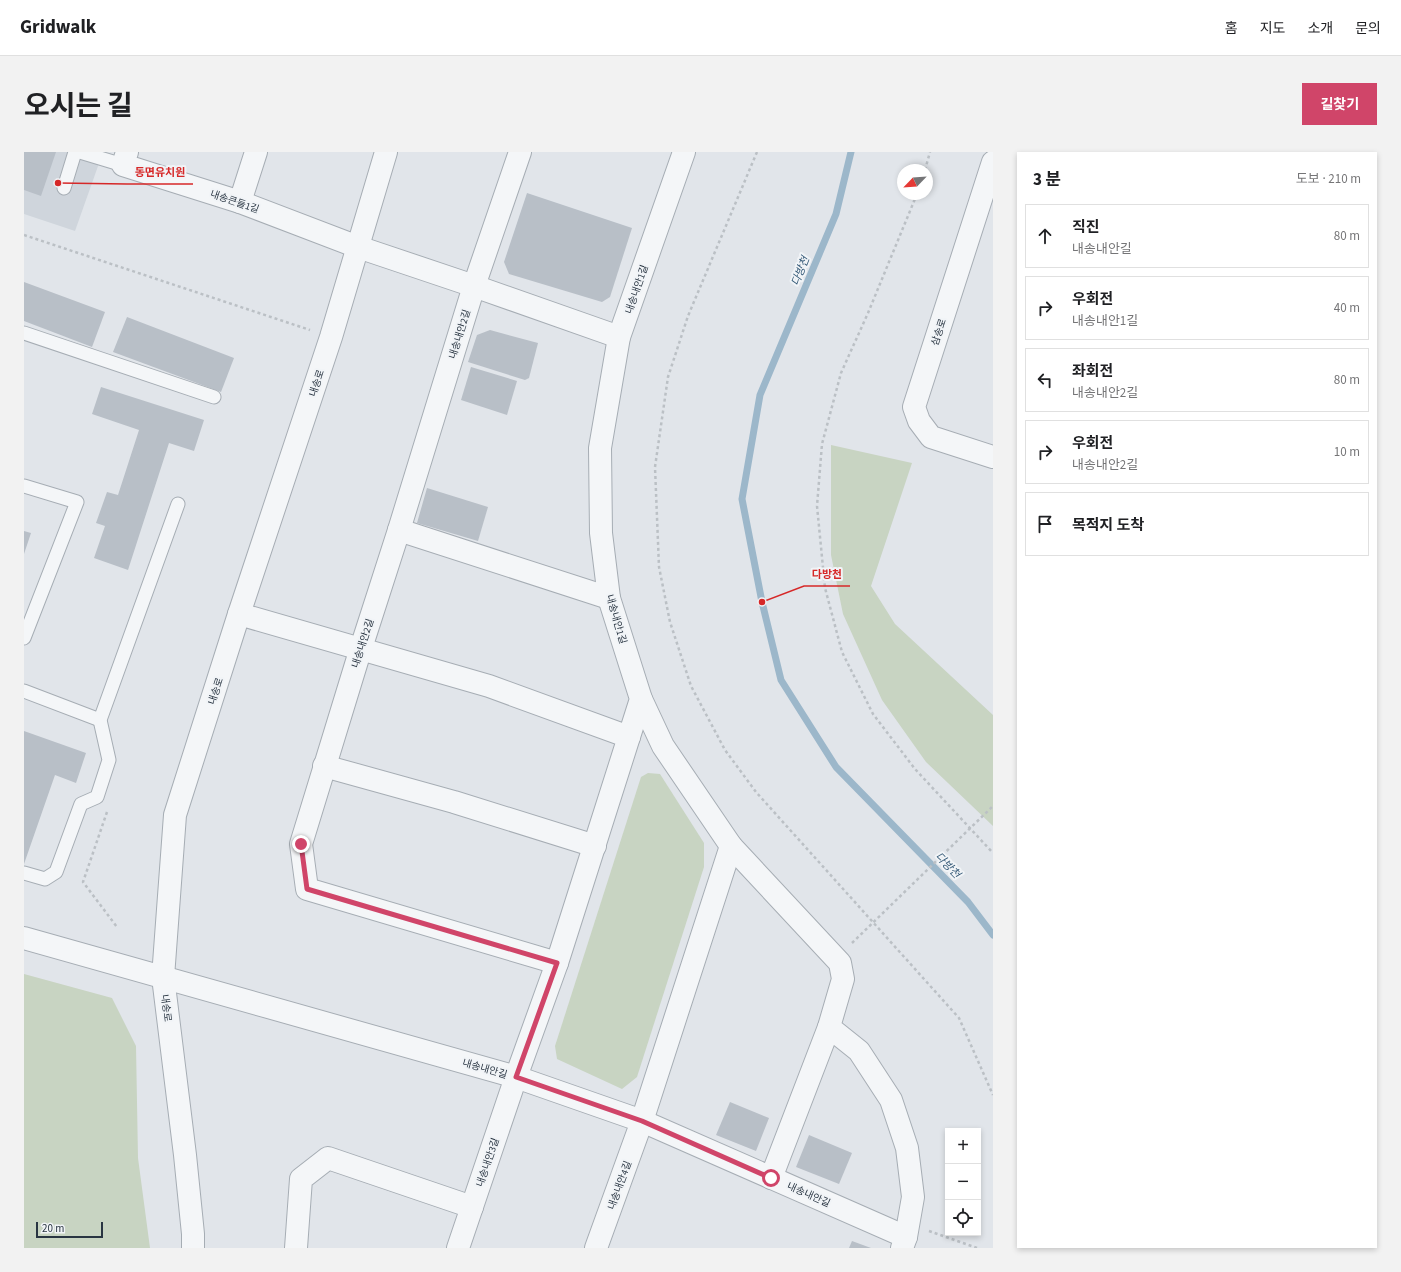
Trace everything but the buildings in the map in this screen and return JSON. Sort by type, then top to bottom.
[{"type":"street","points":[[240,202],[256,152]]},
{"type":"street","name":"내송로","points":[[193,1248],[185,1155],[163,977],[176,815],[239,614],[332,337],[386,152]]},
{"type":"street","name":"내송내안2길","points":[[520,152],[474,286],[301,844],[307,889],[557,963]]},
{"type":"street","name":"내송내안1길","points":[[684,152],[619,337],[600,448],[601,533],[609,598],[641,699],[663,746],[731,846],[836,959]]},
{"type":"street","name":"내송큰들1길","points":[[125,159],[358,247],[619,337]]},
{"type":"street","name":"삼송로","points":[[993,162],[914,407],[919,421],[931,437],[993,457]]},
{"type":"street","points":[[398,530],[609,598]]},
{"type":"street","points":[[239,614],[489,686],[630,737]]},
{"type":"street","points":[[516,1077],[557,963],[641,699]]},
{"type":"street","points":[[324,766],[454,802],[595,846]]},
{"type":"street","name":"내송내안4길","points":[[596,1248],[642,1121],[731,846]]},
{"type":"street","name":"내송내안길","points":[[24,938],[516,1077],[642,1121],[906,1236]]},
{"type":"street","points":[[771,1178],[829,1028],[843,979],[840,963],[836,959]]},
{"type":"street","points":[[829,1028],[859,1051],[891,1100],[907,1148],[913,1197],[906,1236]]},
{"type":"street","name":"내송내안3길","points":[[458,1248],[516,1077]]},
{"type":"street","points":[[296,1248],[301,1179],[328,1158],[472,1207]]},
{"type":"lane","points":[[64,188],[75,152]]},
{"type":"lane","points":[[80,152],[125,159]]},
{"type":"lane","points":[[24,333],[214,397]]},
{"type":"lane","points":[[24,486],[78,502],[24,638]]},
{"type":"lane","points":[[24,873],[45,879],[56,872],[81,804],[97,797],[109,760],[100,720],[178,504]]},
{"type":"lane","points":[[24,691],[100,720]]},
{"type":"path","points":[[757,152],[688,316],[668,377],[654,467],[659,567],[670,622],[691,686],[725,750],[756,792],[959,1018],[993,1095]]},
{"type":"path","points":[[927,164],[930,152]]},
{"type":"path","points":[[915,200],[868,313],[841,373],[822,444],[817,506],[825,588],[842,652],[873,714],[916,769],[993,853]]},
{"type":"path","points":[[24,235],[332,337]]},
{"type":"path","points":[[836,959],[993,806]]},
{"type":"path","points":[[108,808],[83,882],[117,927]]},
{"type":"path","points":[[906,1236],[977,1248]]},
{"type":"shaded area","points":[[24,152],[103,152],[75,231],[24,214]]},
{"type":"green space","points":[[831,445],[912,463],[871,586],[895,624],[993,715],[993,826],[926,762],[882,700],[843,614],[831,555]]},
{"type":"green space","points":[[648,773],[660,774],[704,843],[704,867],[637,1077],[622,1089],[557,1059],[555,1046],[641,777]]},
{"type":"green space","points":[[24,974],[112,998],[136,1046],[138,1158],[150,1248],[24,1248]]},
{"type":"waterway","name":"다방천","points":[[851,152],[836,214],[760,395],[742,499],[762,602],[781,680],[836,767],[968,902],[993,935]]},
{"type":"place","name":"동면유치원","points":[[58,183]]},
{"type":"place","name":"다방천","points":[[762,602]]},
{"type":"route","points":[[301,844],[307,889],[557,963],[516,1077],[642,1121],[771,1178]]}]
